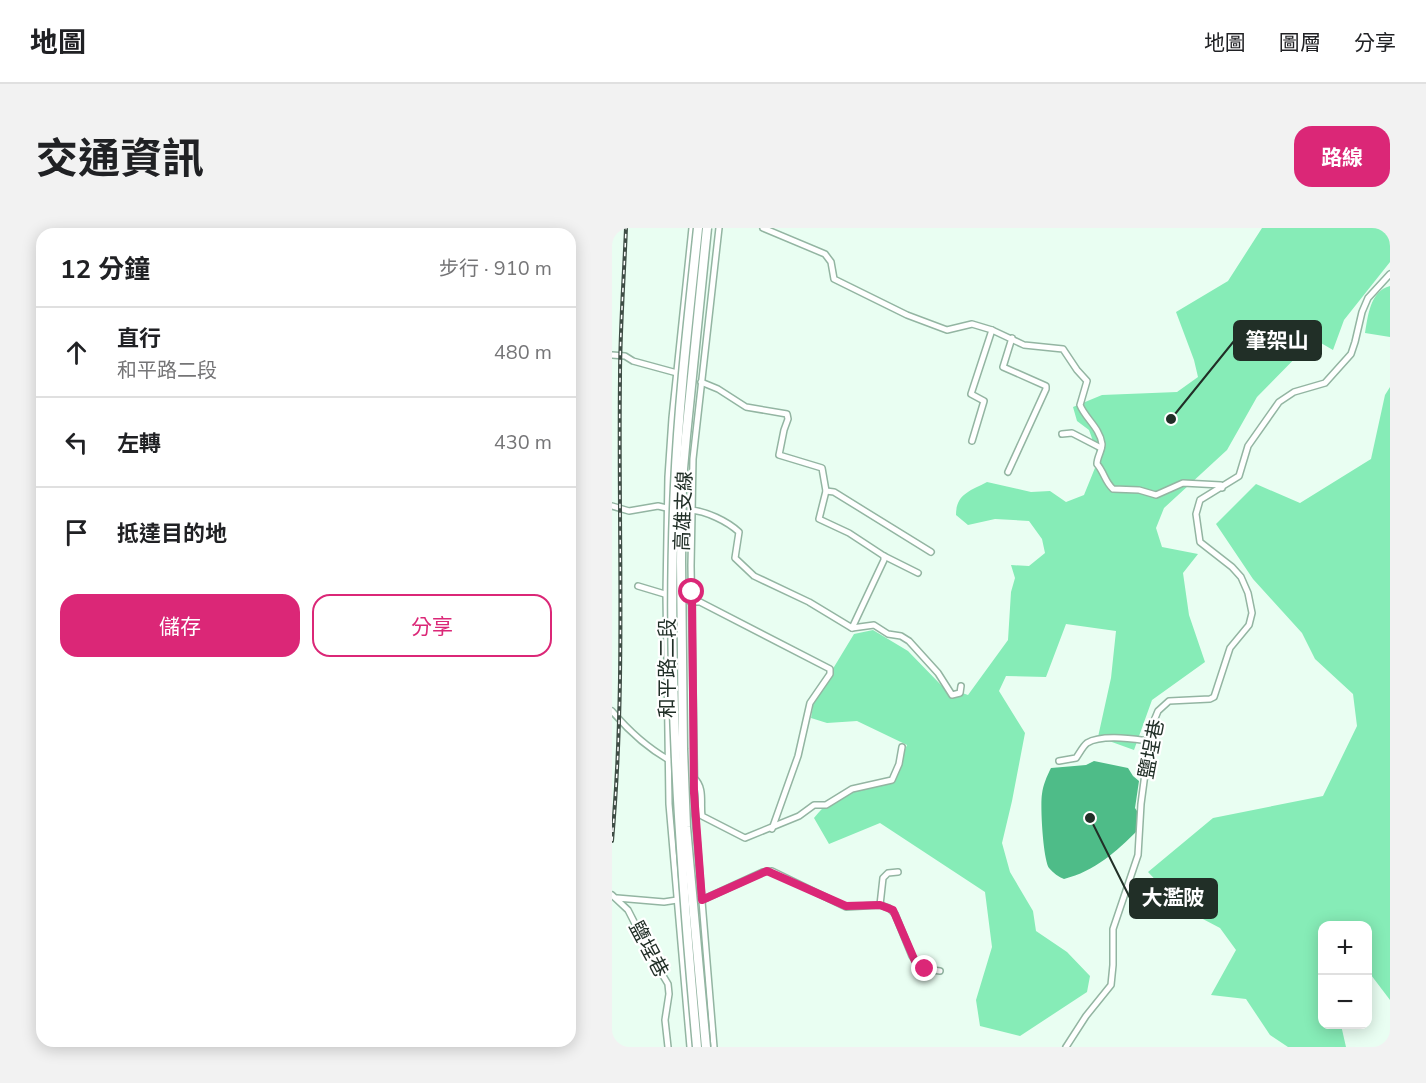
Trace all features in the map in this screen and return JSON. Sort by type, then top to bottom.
[{"type":"highway","name":"高雄支線","points":[[697,1047],[676,794],[673,622],[675,486],[682,384],[698,228]]},
{"type":"highway","name":"高雄支線","points":[[706,1047],[686,827],[681,562],[682,480],[707,228]]},
{"type":"street","name":"和平路二段","points":[[690,1047],[676,900],[667,759],[666,594],[668,477],[692,228]]},
{"type":"street","name":"和平路二段","points":[[714,1047],[694,777],[691,510],[700,382],[719,228]]},
{"type":"street","points":[[763,228],[825,254],[831,262],[835,280],[907,315],[947,330],[972,324],[1012,338],[1024,345],[1052,347],[1065,352],[1074,367],[1087,381],[1080,405],[1096,431],[1101,448],[1097,464],[1102,469],[1107,483],[1113,489],[1139,490],[1156,495],[1183,483],[1221,484],[1222,489]]},
{"type":"street","name":"鹽埕巷","points":[[1066,1047],[1071,1036],[1111,985],[1113,929],[1138,855],[1141,804],[1154,716],[1163,705],[1175,700],[1214,697],[1230,648],[1251,622],[1250,598],[1242,577],[1203,546],[1199,539],[1197,505],[1204,497],[1222,489],[1240,474],[1248,446],[1279,402],[1293,392],[1322,385],[1351,354],[1368,298],[1390,274]]},
{"type":"street","points":[[972,441],[984,401],[971,394],[992,330]]},
{"type":"street","points":[[1008,472],[1046,389],[1046,386],[1003,368],[1012,338]]},
{"type":"street","points":[[612,356],[625,356],[633,361],[677,373]]},
{"type":"street","points":[[700,382],[718,389],[746,407],[787,414],[788,419],[780,455],[822,468],[826,491],[819,519],[849,533],[884,556],[918,573]]},
{"type":"street","points":[[1062,434],[1072,434],[1101,448]]},
{"type":"street","points":[[826,491],[834,492],[931,552]]},
{"type":"street","points":[[612,506],[629,511],[658,506],[691,510],[733,527],[739,532],[735,558],[754,576],[809,602],[852,628],[874,625],[888,634],[901,636],[924,655],[944,681],[951,695],[960,693],[962,686]]},
{"type":"street","points":[[852,628],[884,556]]},
{"type":"street","points":[[638,586],[692,602],[700,602],[828,667],[831,671],[810,703],[798,756],[772,829]]},
{"type":"street","points":[[612,711],[660,756],[699,782],[703,818],[745,838],[772,829],[799,816],[814,805],[824,806],[852,789],[892,780],[900,764],[902,747]]},
{"type":"street","points":[[1059,761],[1076,758],[1086,743],[1122,737],[1149,741]]},
{"type":"street","points":[[614,896],[664,902],[702,900],[767,871],[846,906],[880,905],[893,910],[917,964],[925,969],[940,971]]},
{"type":"street","points":[[880,905],[880,888],[883,878],[888,873],[898,872]]},
{"type":"street","name":"鹽埕巷","points":[[614,896],[629,913],[668,984],[669,994],[665,1020],[668,1047]]},
{"type":"shaded area","points":[[1262,228],[1390,228],[1390,262],[1344,320],[1333,350],[1314,339],[1257,397],[1227,450],[1164,508],[1156,528],[1162,547],[1198,554],[1183,573],[1189,615],[1205,662],[1152,700],[1134,750],[1098,737],[1111,678],[1116,631],[1066,624],[1046,677],[1006,676],[999,691],[1025,733],[1002,843],[1010,872],[1033,911],[1036,931],[1067,952],[1090,976],[1087,992],[1020,1036],[980,1026],[976,1000],[992,947],[985,892],[880,823],[829,844],[814,818],[822,808],[839,796],[889,784],[907,745],[857,721],[827,723],[811,718],[814,700],[854,634],[873,630],[908,651],[942,686],[968,695],[1008,640],[1011,592],[1015,578],[1011,565],[1029,566],[1045,553],[1042,539],[1029,521],[995,519],[968,525],[956,515],[958,502],[965,494],[987,482],[1031,492],[1050,491],[1066,502],[1084,495],[1099,458],[1089,430],[1077,421],[1073,407],[1102,395],[1177,392],[1198,377],[1176,312],[1228,281]]},
{"type":"shaded area","points":[[1390,286],[1390,337],[1365,333],[1374,299],[1378,293]]},
{"type":"shaded area","points":[[1390,387],[1390,1000],[1372,976],[1372,921],[1318,921],[1318,1029],[1342,1029],[1346,1047],[1288,1047],[1270,1035],[1246,999],[1211,995],[1236,950],[1220,928],[1201,918],[1165,890],[1148,872],[1213,818],[1323,796],[1357,726],[1353,694],[1315,659],[1302,633],[1253,579],[1216,524],[1256,484],[1300,503],[1371,459],[1385,395]]},
{"type":"shaded area","points":[[1094,761],[1128,768],[1139,781],[1135,808],[1139,814],[1138,830],[1122,846],[1095,866],[1064,879],[1052,872],[1047,863],[1042,820],[1043,787],[1051,768],[1086,765]]},
{"type":"railway","points":[[612,841],[619,725],[620,359],[626,228]]},
{"type":"place","name":"筆架山","points":[[1171,419]]},
{"type":"place","name":"大濫陂","points":[[1090,818]]},
{"type":"route","points":[[692,592],[694,793],[702,900],[767,871],[849,907],[885,906],[893,910],[915,961],[925,969]]}]
